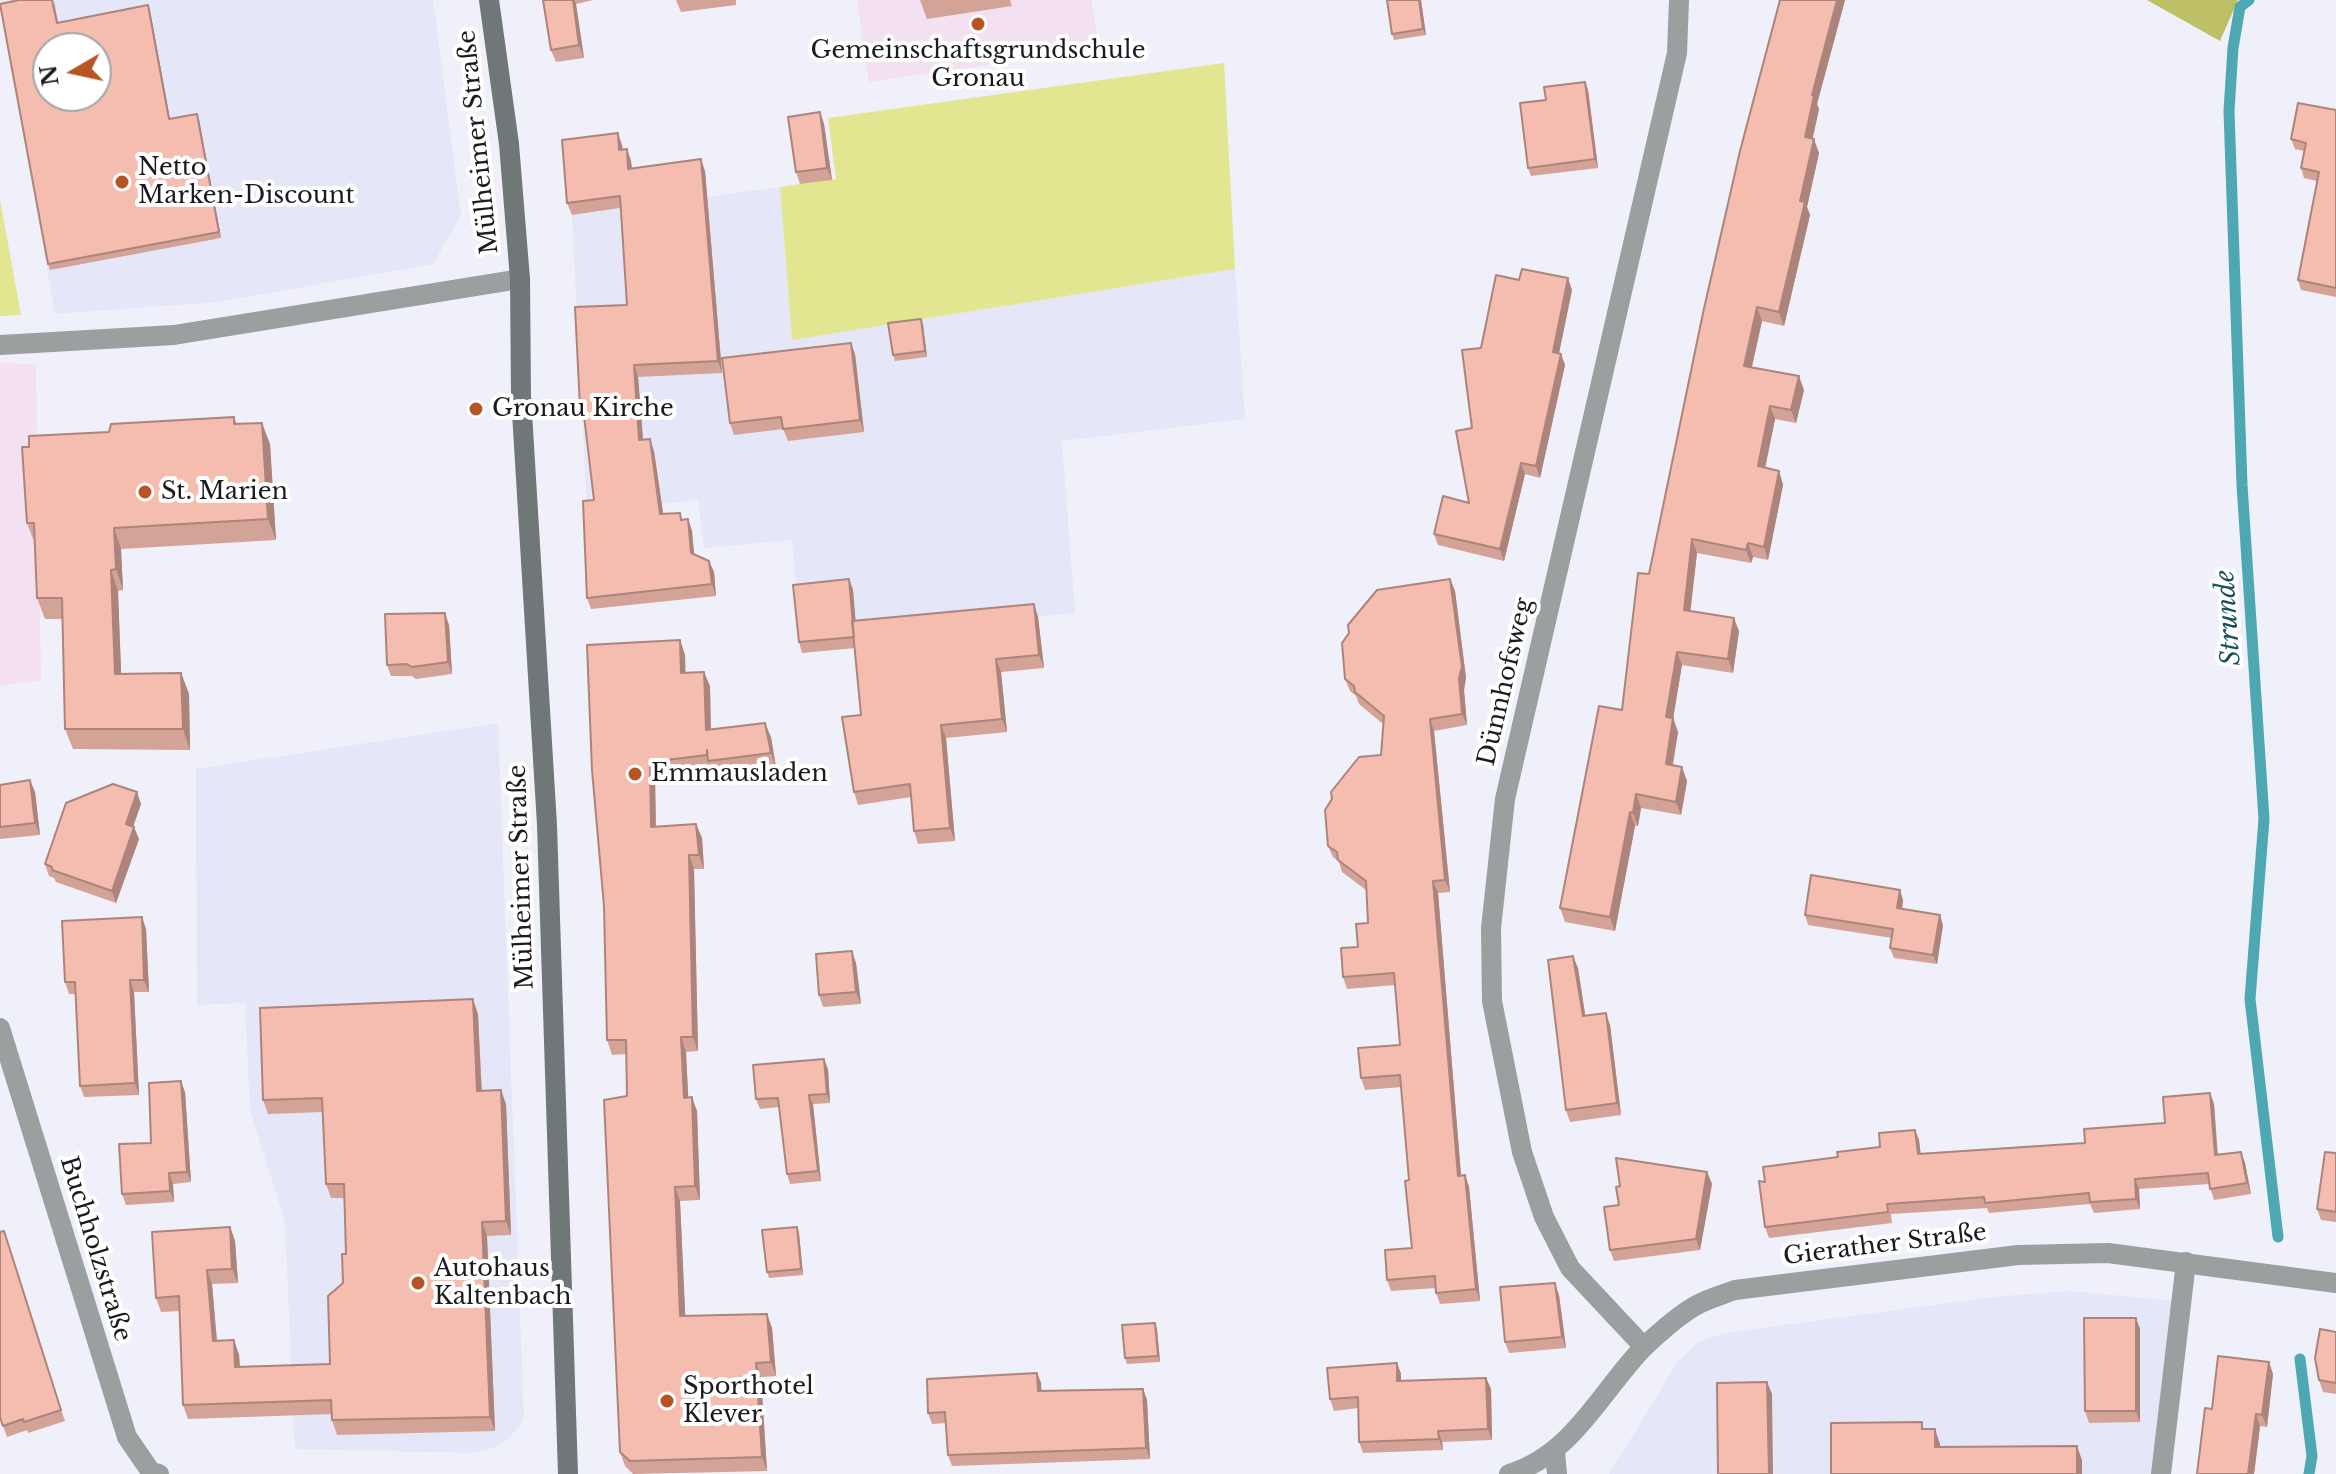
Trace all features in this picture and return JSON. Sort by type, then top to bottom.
[{"type":"main road","name":"Mülheimer Straße","points":[[489,0],[509,144],[520,279],[521,396],[547,825],[568,1474]]},
{"type":"street","name":"Dünnhofsweg","points":[[1644,1347],[1570,1268],[1544,1217],[1522,1152],[1492,1001],[1491,928],[1505,799],[1677,53],[1679,0]]},
{"type":"street","name":"Mülheimer Straße","points":[[0,345],[174,335],[520,279]]},
{"type":"street","name":"Buchholzstraße","points":[[0,1028],[127,1437],[151,1472],[159,1474]]},
{"type":"street","name":"Gierather Straße","points":[[1509,1474],[1555,1452],[1589,1416],[1644,1347],[1695,1306],[1735,1290],[2018,1255],[2108,1253],[2336,1283]]},
{"type":"street","points":[[2161,1474],[2186,1262]]},
{"type":"street","points":[[1555,1452],[1557,1474]]},
{"type":"shaded area","points":[[0,0],[433,0],[461,216],[433,264],[218,302],[55,314]]},
{"type":"shaded area","name":"Gemeinschaftsgrundschule Gronau","points":[[857,0],[1091,0],[1100,49],[869,82]]},
{"type":"shaded area","points":[[780,187],[792,340],[1235,269],[1245,419],[1062,441],[1075,613],[801,639],[792,540],[704,548],[698,500],[587,512],[572,215]]},
{"type":"shaded area","points":[[0,363],[36,364],[41,680],[0,686]]},
{"type":"shaded area","points":[[498,723],[524,1420],[511,1436],[496,1447],[473,1453],[295,1449],[285,1222],[250,1110],[245,1003],[197,1005],[196,769]]},
{"type":"shaded area","points":[[2068,1291],[2175,1301],[2154,1474],[1609,1474],[1677,1363],[1698,1342],[1725,1333],[1993,1297]]},
{"type":"green space","points":[[2147,0],[2238,0],[2220,41]]},
{"type":"green space","points":[[1224,63],[1235,269],[792,340],[780,187],[836,179],[828,118]]},
{"type":"green space","points":[[0,200],[21,315],[0,316]]},
{"type":"building","name":"Netto Marken-Discount","points":[[19,0],[52,0],[57,23],[148,5],[169,119],[197,114],[219,232],[48,264],[0,4]]},
{"type":"building","points":[[543,0],[573,0],[579,45],[551,50]]},
{"type":"building","points":[[1387,0],[1419,0],[1423,29],[1392,34]]},
{"type":"building","points":[[1780,0],[1837,0],[1812,95],[1805,137],[1814,139],[1800,201],[1805,202],[1779,312],[1757,307],[1744,366],[1799,376],[1791,410],[1770,406],[1758,466],[1779,471],[1764,547],[1748,543],[1746,550],[1692,539],[1684,610],[1734,618],[1728,659],[1677,652],[1666,717],[1673,718],[1666,764],[1682,767],[1676,802],[1636,794],[1610,917],[1560,908],[1599,706],[1622,710],[1638,573],[1649,574],[1703,313],[1740,151]]},
{"type":"building","points":[[1585,82],[1595,159],[1528,168],[1520,103],[1546,100],[1544,87]]},
{"type":"building","points":[[2298,103],[2336,110],[2336,288],[2298,280],[2319,172],[2301,168],[2306,143],[2291,139]]},
{"type":"building","points":[[820,112],[827,168],[796,172],[788,117]]},
{"type":"building","points":[[618,133],[619,150],[627,149],[628,169],[701,159],[718,361],[634,365],[639,440],[650,439],[660,514],[680,513],[681,520],[688,519],[691,553],[709,561],[712,584],[587,598],[583,501],[594,500],[583,407],[580,407],[575,307],[627,305],[620,196],[567,203],[562,140]]},
{"type":"building","points":[[1522,269],[1568,278],[1553,352],[1561,354],[1536,466],[1521,463],[1500,549],[1434,534],[1443,496],[1469,503],[1456,431],[1472,428],[1462,350],[1481,348],[1496,275],[1519,280]]},
{"type":"building","points":[[921,319],[925,351],[893,355],[888,323]]},
{"type":"building","points":[[851,343],[860,420],[783,429],[781,417],[730,423],[722,358]]},
{"type":"building","name":"St. Marien","points":[[234,417],[234,424],[262,423],[268,519],[114,528],[116,569],[111,570],[115,674],[181,673],[183,729],[65,729],[62,598],[37,598],[34,523],[27,523],[22,447],[29,447],[29,436],[109,432],[111,424]]},
{"type":"building","points":[[849,579],[854,637],[799,642],[793,585]]},
{"type":"building","points":[[1450,579],[1462,667],[1459,678],[1462,714],[1430,719],[1445,880],[1433,881],[1458,1176],[1465,1175],[1476,1289],[1436,1293],[1435,1276],[1387,1280],[1385,1250],[1412,1248],[1400,1075],[1361,1078],[1358,1048],[1400,1045],[1394,973],[1343,977],[1341,948],[1358,947],[1356,924],[1368,923],[1366,881],[1338,860],[1337,852],[1328,846],[1325,810],[1332,799],[1331,792],[1359,757],[1381,755],[1384,716],[1355,692],[1354,686],[1345,679],[1342,643],[1349,633],[1348,625],[1377,590]]},
{"type":"building","points":[[1034,604],[1039,655],[996,659],[1002,719],[941,725],[950,828],[914,831],[910,784],[854,792],[842,717],[861,715],[852,621]]},
{"type":"building","points":[[445,613],[448,662],[412,667],[407,664],[387,665],[385,614]]},
{"type":"building","points":[[680,640],[681,673],[704,672],[706,730],[765,723],[771,753],[708,761],[707,750],[707,755],[650,762],[651,827],[696,824],[699,855],[689,855],[693,1037],[681,1037],[684,1098],[692,1097],[695,1186],[675,1187],[680,1316],[767,1314],[771,1362],[756,1363],[762,1457],[630,1461],[620,1452],[604,1100],[627,1096],[626,1040],[607,1040],[604,906],[592,770],[587,645]]},
{"type":"building","points":[[30,780],[35,823],[0,827],[0,785]]},
{"type":"building","points":[[113,784],[137,792],[126,824],[134,827],[112,891],[52,870],[45,864],[66,803]]},
{"type":"building","points":[[1811,875],[1900,890],[1897,908],[1940,915],[1933,955],[1890,948],[1893,929],[1805,915]]},
{"type":"building","points":[[142,917],[144,980],[130,980],[135,1083],[80,1086],[75,982],[65,982],[62,921]]},
{"type":"building","points":[[852,951],[856,992],[819,995],[816,954]]},
{"type":"building","points":[[1573,956],[1583,1016],[1606,1013],[1617,1103],[1566,1110],[1548,960]]},
{"type":"building","points":[[473,999],[477,1091],[501,1090],[506,1221],[482,1222],[490,1417],[332,1420],[331,1400],[183,1405],[179,1296],[156,1298],[152,1232],[230,1227],[232,1269],[207,1270],[213,1341],[234,1340],[235,1367],[330,1364],[328,1296],[343,1283],[342,1254],[346,1254],[344,1184],[326,1184],[322,1098],[263,1100],[260,1008]]},
{"type":"building","points":[[824,1059],[827,1094],[809,1095],[818,1171],[787,1174],[778,1098],[756,1099],[753,1065]]},
{"type":"building","points":[[181,1081],[187,1172],[169,1173],[170,1191],[122,1194],[119,1144],[151,1143],[149,1083]]},
{"type":"building","points":[[2210,1093],[2215,1155],[2241,1152],[2247,1183],[2210,1189],[2208,1173],[2135,1179],[2136,1199],[2090,1202],[2089,1193],[1985,1203],[1984,1197],[1887,1204],[1888,1212],[1765,1227],[1759,1181],[1765,1182],[1763,1167],[1838,1157],[1837,1152],[1880,1147],[1879,1133],[1915,1130],[1918,1154],[2085,1143],[2084,1129],[2165,1123],[2163,1097]]},
{"type":"building","points":[[2325,1152],[2336,1153],[2336,1212],[2317,1209]]},
{"type":"building","points":[[1616,1158],[1707,1172],[1696,1239],[1610,1250],[1604,1207],[1619,1205]]},
{"type":"building","points":[[797,1227],[801,1269],[767,1272],[762,1230]]},
{"type":"building","points":[[4,1231],[61,1410],[3,1426],[0,1417],[0,1232]]},
{"type":"building","points":[[1555,1283],[1562,1337],[1505,1342],[1500,1287]]},
{"type":"building","points":[[2084,1318],[2136,1318],[2136,1411],[2085,1411]]},
{"type":"building","points":[[1155,1323],[1158,1356],[1125,1358],[1122,1325]]},
{"type":"building","points":[[2320,1329],[2336,1332],[2336,1383],[2319,1380],[2315,1358]]},
{"type":"building","points":[[2218,1356],[2269,1362],[2262,1415],[2256,1414],[2248,1474],[2197,1474],[2205,1408],[2212,1409]]},
{"type":"building","points":[[1397,1363],[1397,1381],[1486,1378],[1488,1429],[1438,1431],[1439,1439],[1359,1442],[1358,1397],[1330,1399],[1327,1368]]},
{"type":"building","points":[[1037,1373],[1038,1391],[1143,1389],[1146,1448],[948,1455],[945,1412],[928,1413],[927,1379]]},
{"type":"building","points":[[1767,1382],[1769,1474],[1718,1474],[1717,1383]]},
{"type":"building","points":[[1922,1422],[1922,1429],[1935,1429],[1935,1447],[2077,1446],[2077,1474],[1831,1474],[1831,1423]]},
{"type":"waterway","name":"Strunde","points":[[2249,0],[2240,7],[2233,48],[2229,111],[2242,485],[2264,819],[2250,999],[2278,1237]]},
{"type":"waterway","name":"Strunde","points":[[2300,1359],[2312,1456],[2309,1474]]},
{"type":"place","name":"Gemeinschaftsgrundschule Gronau","points":[[978,24]]},
{"type":"place","name":"Netto Marken-Discount","points":[[122,182]]},
{"type":"place","name":"Gronau Kirche","points":[[476,409]]},
{"type":"place","name":"St. Marien","points":[[145,492]]},
{"type":"place","name":"Emmausladen","points":[[635,774]]},
{"type":"place","name":"Autohaus Kaltenbach","points":[[418,1283]]},
{"type":"place","name":"Sporthotel Klever","points":[[667,1401]]}]
